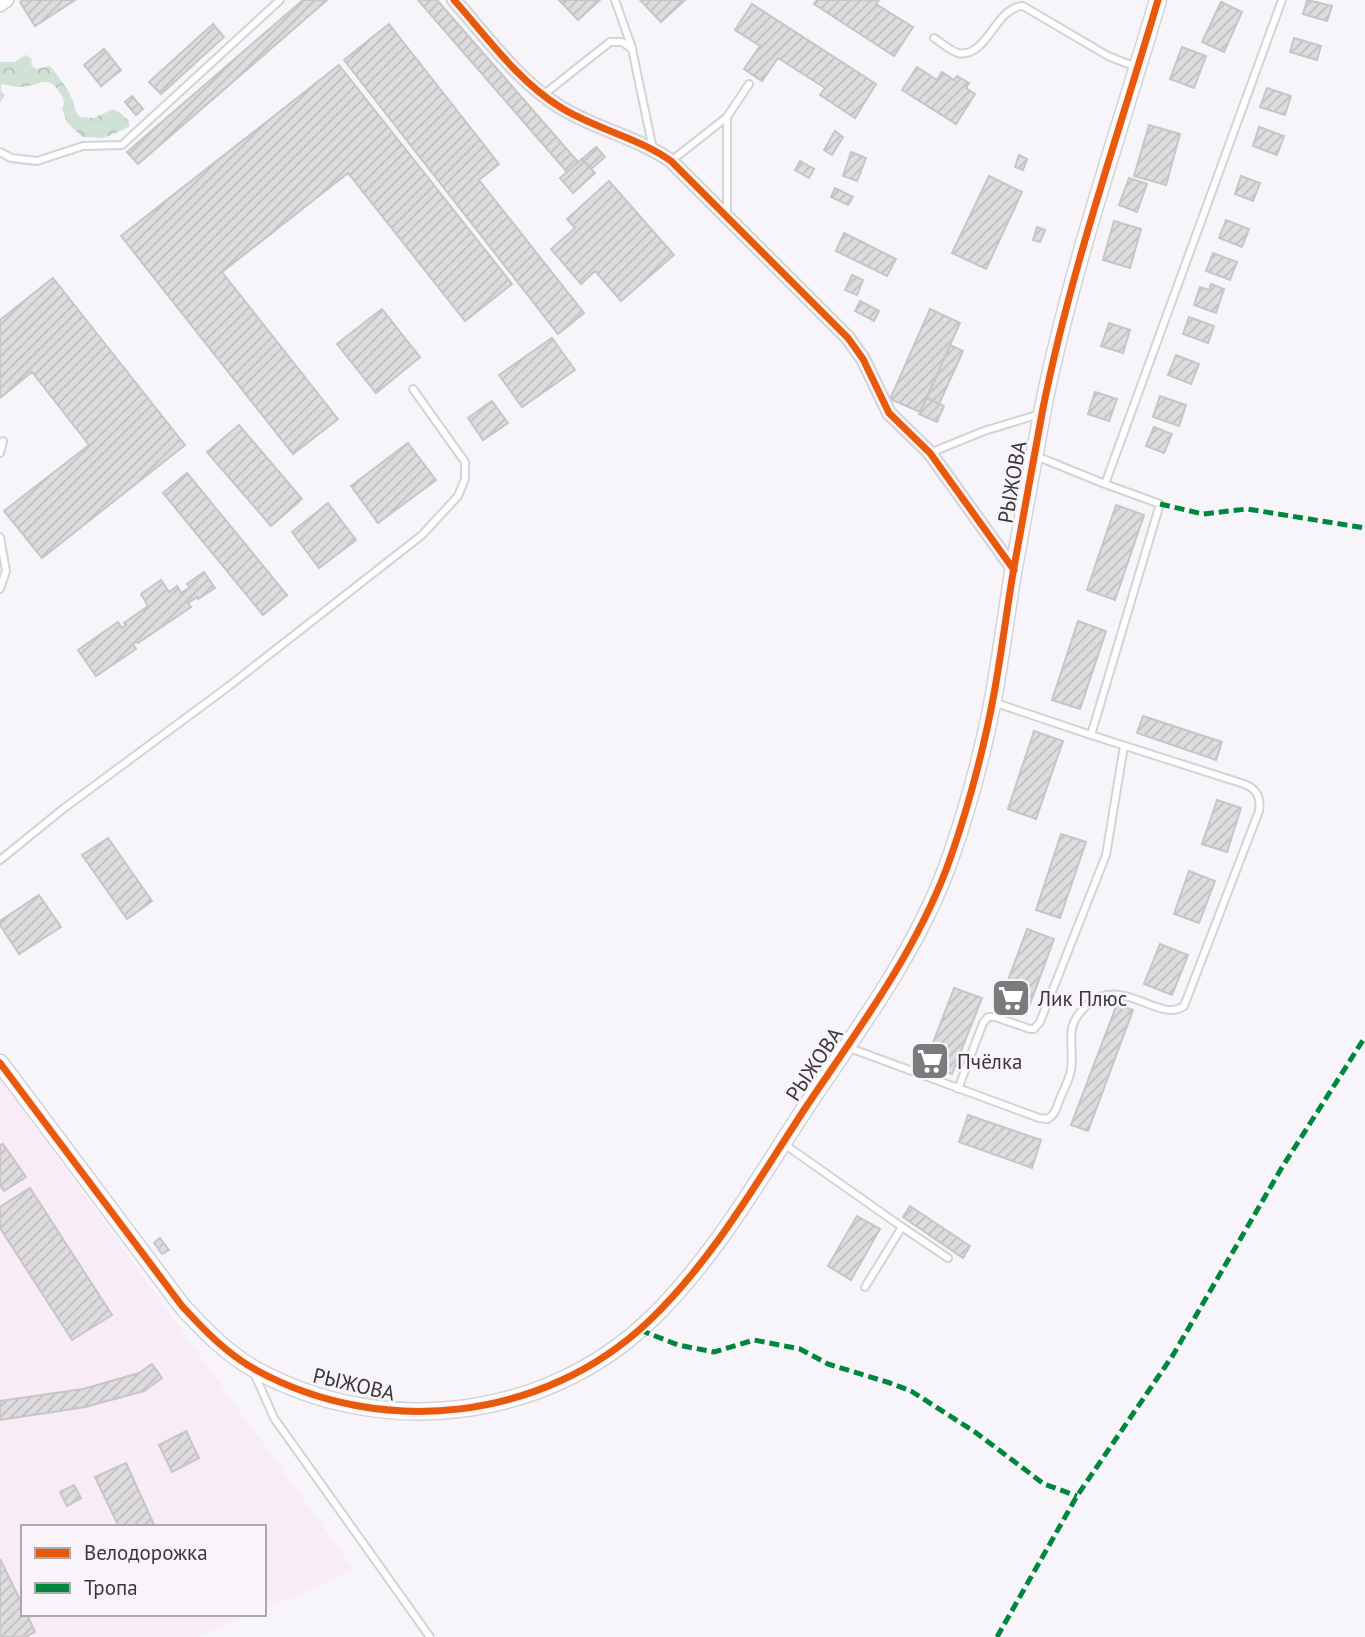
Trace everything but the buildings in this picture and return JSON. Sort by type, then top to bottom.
[{"type":"street","points":[[0,5],[7,0]]},
{"type":"street","points":[[454,0],[536,91],[563,109],[653,149],[671,161],[848,338],[863,359],[889,413],[930,453],[1014,570]]},
{"type":"street","name":"РЫЖОВА","points":[[0,1063],[182,1306],[215,1341],[251,1368],[281,1382],[315,1395],[385,1412],[418,1413],[474,1408],[510,1401],[547,1388],[619,1346],[646,1324],[677,1293],[710,1251],[886,987],[911,943],[945,872],[993,702],[1042,413],[1058,338],[1158,0]]},
{"type":"lane","points":[[0,152],[11,158],[37,161],[83,146],[122,145],[280,0]]},
{"type":"lane","points":[[615,0],[632,48],[653,149]]},
{"type":"lane","points":[[1105,484],[1282,0]]},
{"type":"lane","points":[[934,38],[957,53],[970,52],[980,46],[1007,12],[1014,7],[1023,6],[1108,57],[1138,67]]},
{"type":"lane","points":[[542,95],[610,42],[622,42],[632,48]]},
{"type":"lane","points":[[671,161],[727,117],[749,84]]},
{"type":"lane","points":[[726,215],[727,117]]},
{"type":"lane","points":[[0,860],[63,809],[229,686],[422,535],[441,517],[458,496],[465,479],[465,461],[413,389]]},
{"type":"lane","points":[[930,453],[984,431],[1042,413]]},
{"type":"lane","points":[[0,453],[3,441]]},
{"type":"lane","points":[[1035,456],[1160,505],[1091,735]]},
{"type":"lane","points":[[0,537],[6,571],[0,589]]},
{"type":"lane","points":[[846,1047],[1048,1119],[1055,1112],[1071,1073],[1070,1031],[1073,1021],[1085,1007],[1102,996],[1123,996],[1172,1012],[1184,1006],[1187,1000],[1259,811],[1258,794],[1252,787],[1244,784],[993,702]]},
{"type":"lane","points":[[958,1088],[988,1017],[1030,1029],[1040,1022],[1107,855],[1124,746]]},
{"type":"lane","points":[[782,1143],[948,1258]]},
{"type":"lane","points":[[866,1287],[902,1227]]},
{"type":"lane","points":[[251,1368],[274,1418],[430,1637]]},
{"type":"shaded area","points":[[0,1078],[354,1570],[266,1608],[266,1525],[21,1525],[21,1616],[246,1616],[198,1637],[0,1637]]},
{"type":"green space","points":[[26,55],[32,59],[31,65],[36,69],[49,66],[55,72],[80,117],[94,118],[113,109],[129,121],[129,127],[104,138],[82,137],[67,122],[60,93],[51,83],[46,82],[25,87],[1,84],[1,91],[5,95],[0,103],[0,62],[14,62]]},
{"type":"marked path","points":[[1160,504],[1203,514],[1247,509],[1365,528]]},
{"type":"marked path","points":[[997,1637],[1077,1496],[1173,1355],[1281,1169],[1365,1037]]},
{"type":"marked path","points":[[640,1330],[678,1345],[714,1352],[754,1340],[800,1349],[828,1364],[890,1383],[911,1391],[975,1432],[1044,1484],[1077,1496]]},
{"type":"cycle path","points":[[454,0],[530,85],[573,115],[644,146],[671,161],[848,338],[863,359],[889,413],[930,453],[1014,570]]},
{"type":"cycle path","points":[[0,1063],[190,1315],[216,1341],[245,1364],[305,1392],[356,1406],[408,1411],[460,1409],[512,1399],[561,1381],[607,1355],[649,1321],[714,1246],[864,1021],[901,963],[933,902],[946,870],[967,808],[989,720],[1013,573],[1054,356],[1081,254],[1158,0]]},
{"type":"place","name":"Лик Плюс","points":[[1011,998]]},
{"type":"place","name":"Пчёлка","points":[[930,1061]]}]
